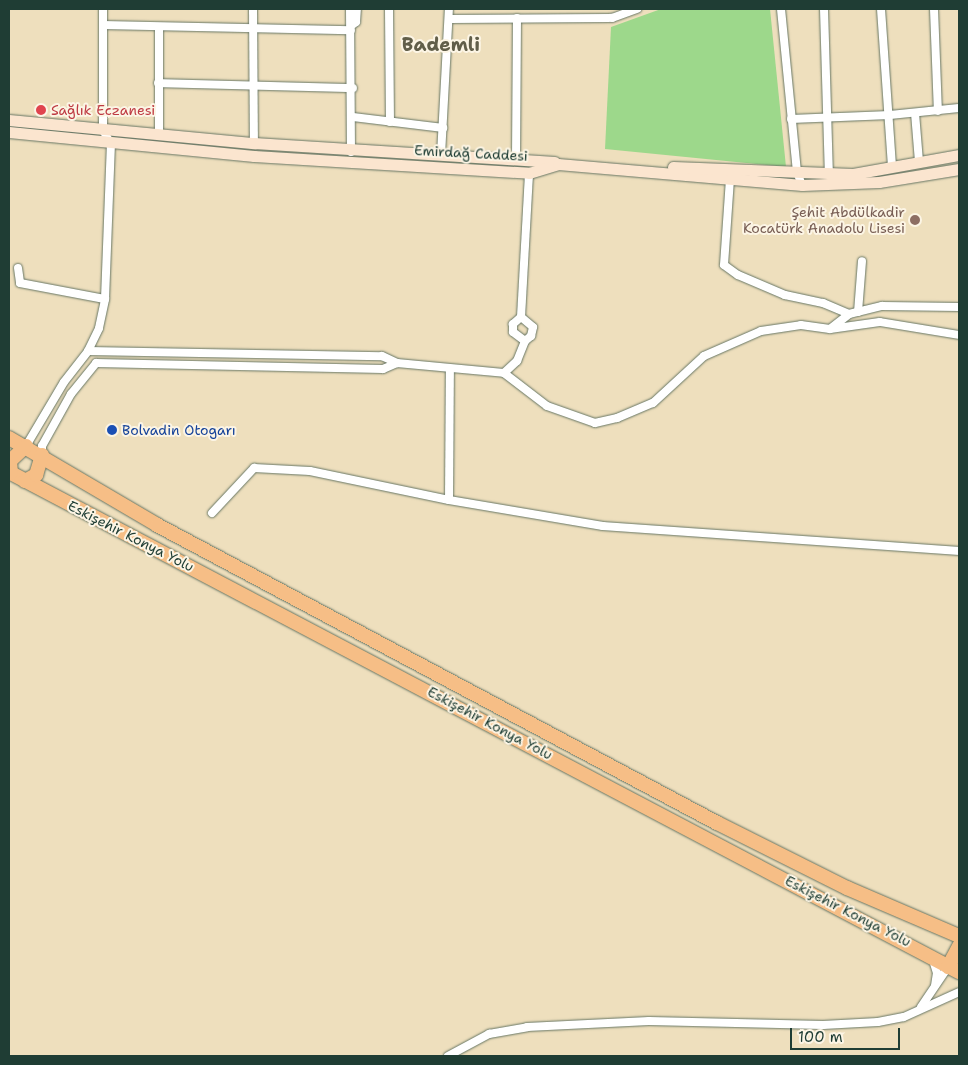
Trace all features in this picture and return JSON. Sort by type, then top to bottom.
[{"type":"highway","points":[[9,438],[42,455],[157,525],[717,823],[847,888],[959,936]]},
{"type":"highway","points":[[26,446],[10,461],[16,476],[36,475],[42,455]]},
{"type":"highway","name":"Eskişehir Konya Yolu","points":[[16,476],[925,951],[954,969]]},
{"type":"highway","points":[[954,969],[959,946]]},
{"type":"main road","name":"Emirdağ Caddesi","points":[[9,120],[254,143],[351,156],[528,173],[558,164],[802,185],[879,182],[959,169]]},
{"type":"main road","name":"Emirdağ Caddesi","points":[[9,132],[111,144],[351,156],[440,155],[516,160],[853,174],[959,155]]},
{"type":"street","points":[[26,446],[64,382],[88,351],[99,328],[105,299],[111,144],[103,130],[103,9]]},
{"type":"street","points":[[253,9],[254,143]]},
{"type":"street","points":[[350,9],[353,88],[351,156]]},
{"type":"street","points":[[103,25],[253,30],[352,27],[356,22],[356,9]]},
{"type":"street","points":[[389,9],[390,122]]},
{"type":"street","points":[[440,155],[449,9]]},
{"type":"street","points":[[506,9],[506,18]]},
{"type":"street","points":[[560,9],[561,18]]},
{"type":"street","points":[[612,9],[612,18]]},
{"type":"street","points":[[449,19],[612,18],[637,9]]},
{"type":"street","points":[[781,9],[797,172],[802,185]]},
{"type":"street","points":[[824,9],[829,173]]},
{"type":"street","points":[[881,9],[890,115],[892,167]]},
{"type":"street","points":[[934,9],[938,111]]},
{"type":"street","points":[[516,160],[517,18]]},
{"type":"street","points":[[158,28],[159,135]]},
{"type":"street","points":[[158,83],[353,88]]},
{"type":"street","points":[[792,119],[890,115],[959,108]]},
{"type":"street","points":[[915,113],[919,162]]},
{"type":"street","points":[[352,117],[443,128]]},
{"type":"street","points":[[526,341],[512,332],[513,324],[521,317],[528,173]]},
{"type":"street","points":[[730,179],[724,265],[738,275],[785,295],[823,303],[849,314]]},
{"type":"street","points":[[858,312],[862,261]]},
{"type":"street","points":[[18,268],[20,283],[105,299]]},
{"type":"street","points":[[830,329],[849,314],[903,304],[959,307]]},
{"type":"street","points":[[504,373],[517,361],[526,341],[531,336],[532,327],[521,317]]},
{"type":"street","points":[[88,351],[382,356],[397,363],[450,370],[504,373],[548,406],[595,423],[617,418],[653,403],[665,394],[689,367],[731,342],[761,330],[801,325],[830,329],[880,322],[959,335]]},
{"type":"street","points":[[88,351],[96,363]]},
{"type":"street","points":[[96,363],[383,369],[397,363]]},
{"type":"street","points":[[42,455],[42,446],[70,394],[96,363]]},
{"type":"street","points":[[450,370],[450,500]]},
{"type":"street","points":[[212,513],[254,468],[310,471],[450,500],[603,526],[959,550]]},
{"type":"street","points":[[925,951],[935,962],[935,987]]},
{"type":"street","points":[[919,1008],[935,987],[954,969]]},
{"type":"street","points":[[448,1056],[489,1034],[527,1027],[649,1021],[823,1025],[878,1022],[904,1017],[919,1008],[959,992]]},
{"type":"green space","points":[[661,9],[770,9],[786,167],[605,149],[611,27]]},
{"type":"place","name":"Sağlık Eczanesi","points":[[41,110]]},
{"type":"place","name":"Şehit Abdülkadir Kocatürk Anadolu Lisesi","points":[[915,220]]},
{"type":"place","name":"Bolvadin Otogarı","points":[[112,430]]},
{"type":"district","name":"Bademli","points":[[441,45]]}]
